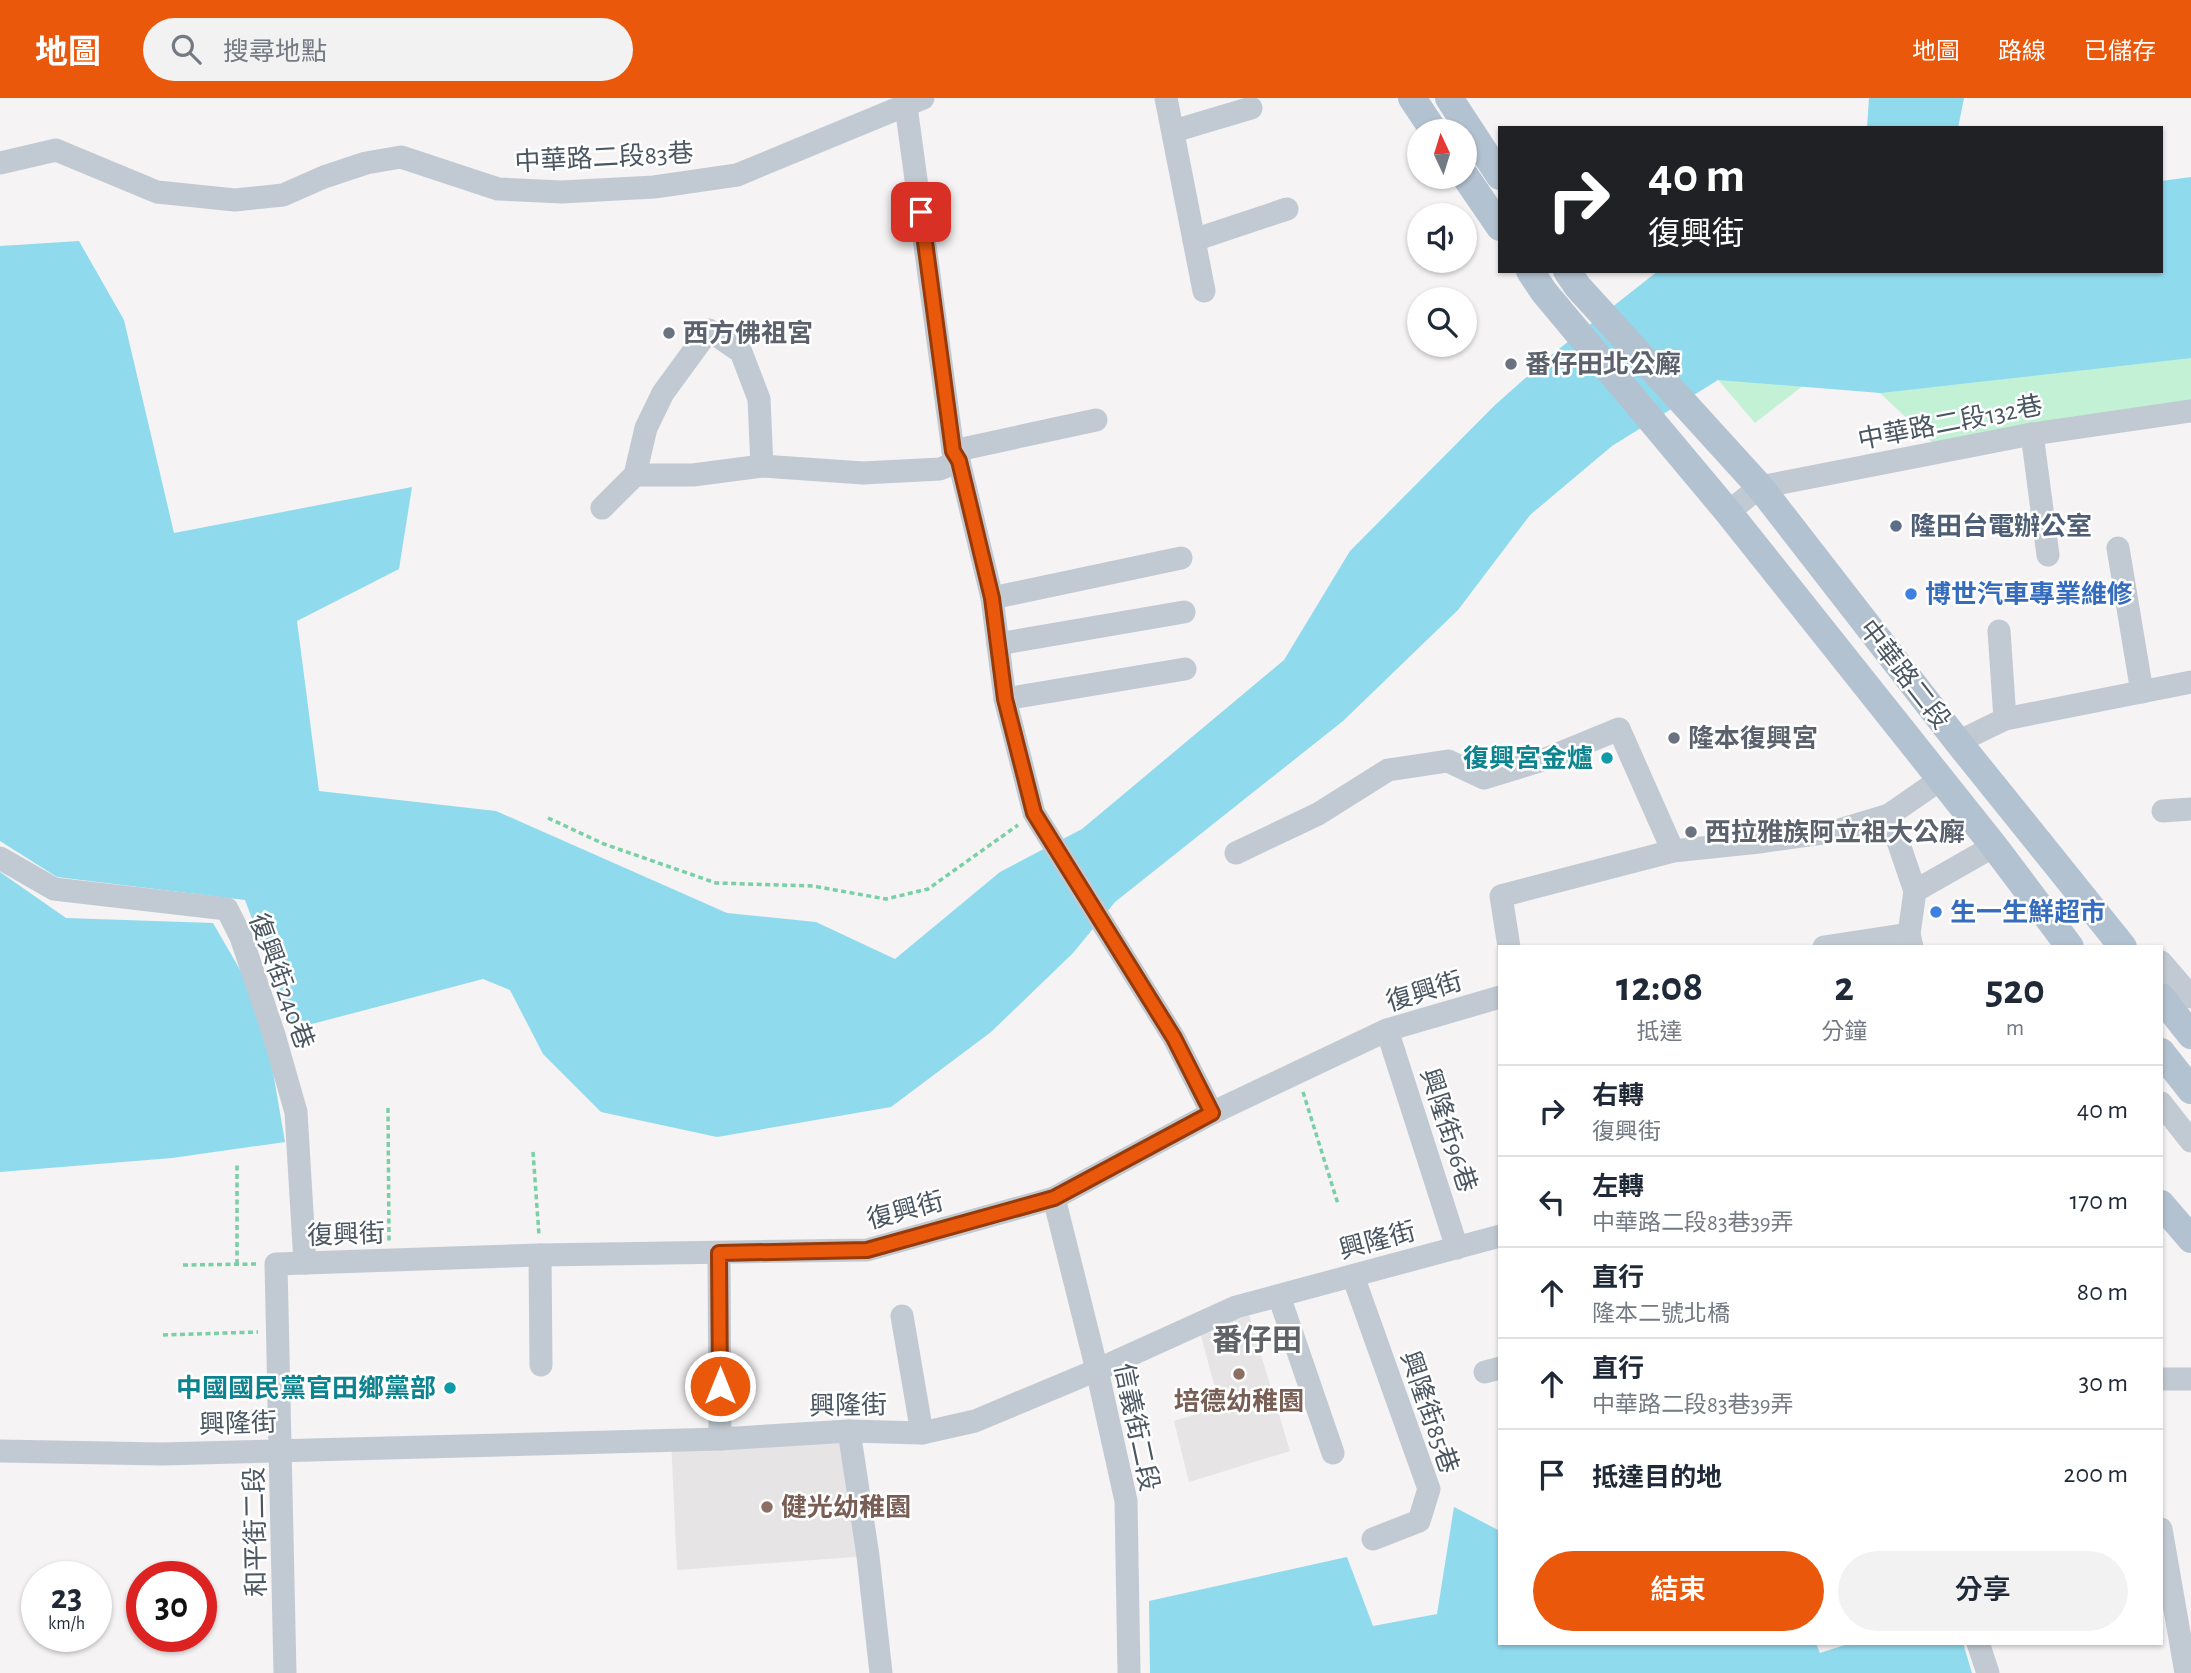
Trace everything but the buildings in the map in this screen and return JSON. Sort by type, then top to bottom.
[{"type":"main road","points":[[1412,98],[1426,119]]},
{"type":"main road","points":[[1448,98],[1498,173]]},
{"type":"main road","points":[[1474,189],[1498,224]]},
{"type":"main road","name":"中華路二段","points":[[1573,279],[1760,487],[1958,742],[2121,945]]},
{"type":"main road","name":"中華路二段","points":[[1537,282],[1728,512],[1994,846],[2068,945]]},
{"type":"main road","points":[[2175,1001],[2191,1035]]},
{"type":"main road","points":[[2163,1054],[2187,1084]]},
{"type":"main road","points":[[2163,1206],[2191,1239]]},
{"type":"street","points":[[1167,98],[1204,291]]},
{"type":"street","points":[[915,102],[956,456],[992,598],[1005,699],[1034,813],[1174,1038],[1212,1113]]},
{"type":"street","name":"中華路二段83巷","points":[[0,163],[56,150],[157,192],[235,200],[283,195],[366,163],[401,158],[498,190],[562,192],[654,187],[737,175],[915,102]]},
{"type":"street","points":[[1174,131],[1251,108]]},
{"type":"street","points":[[1194,240],[1287,209]]},
{"type":"street","points":[[602,508],[635,475],[646,428],[663,393],[709,330],[741,352],[758,399],[762,466]]},
{"type":"street","name":"中華路二段132巷","points":[[1728,512],[1760,487],[2032,434],[2191,411]]},
{"type":"street","points":[[635,475],[693,475],[762,466],[863,473],[940,468],[956,456],[1096,420]]},
{"type":"street","points":[[2032,434],[2048,555]]},
{"type":"street","points":[[2118,548],[2142,692]]},
{"type":"street","points":[[992,598],[1181,558]]},
{"type":"street","points":[[998,644],[1184,612]]},
{"type":"street","points":[[1999,631],[2005,719]]},
{"type":"street","points":[[1005,699],[1185,669]]},
{"type":"street","points":[[1958,742],[2005,719],[2191,682]]},
{"type":"street","points":[[1236,853],[1318,814],[1388,770],[1448,761],[1484,778],[1546,759],[1619,729],[1673,850]]},
{"type":"street","points":[[1509,945],[1501,896],[1673,850],[1836,831],[1889,815],[1941,779]]},
{"type":"street","points":[[2163,811],[2191,809]]},
{"type":"street","points":[[1853,945],[1910,941],[1915,891],[1889,815]]},
{"type":"street","points":[[1915,891],[1994,846]]},
{"type":"street","name":"復興街240巷","points":[[0,858],[54,889],[227,909],[242,937],[296,1112],[305,1263]]},
{"type":"street","points":[[2163,968],[2175,1001]]},
{"type":"street","name":"復興街","points":[[276,1264],[540,1255],[867,1250],[1054,1198],[1212,1113],[1387,1030],[1498,999]]},
{"type":"street","name":"興隆街96巷","points":[[1387,1030],[1457,1248]]},
{"type":"street","points":[[2163,1106],[2191,1141]]},
{"type":"street","name":"信義街二段","points":[[1054,1198],[1126,1501],[1129,1673]]},
{"type":"street","name":"興隆街","points":[[0,1451],[162,1454],[720,1439],[849,1431],[922,1433],[975,1421],[1236,1307],[1498,1237]]},
{"type":"street","points":[[719,1253],[720,1439]]},
{"type":"street","points":[[540,1255],[541,1365]]},
{"type":"street","name":"和平街二段","points":[[276,1264],[285,1673]]},
{"type":"street","name":"興隆街85巷","points":[[1353,1276],[1429,1489],[1419,1521],[1373,1539]]},
{"type":"street","points":[[1279,1296],[1333,1453]]},
{"type":"street","points":[[902,1316],[922,1433]]},
{"type":"street","points":[[2163,1379],[2191,1379]]},
{"type":"street","points":[[849,1431],[868,1556],[881,1673]]},
{"type":"street","points":[[2163,1541],[2186,1673]]},
{"type":"street","points":[[1979,1645],[1988,1673]]},
{"type":"path","points":[[548,818],[604,844],[716,883],[813,886],[886,899],[928,888],[1034,813]]},
{"type":"path","points":[[1297,1073],[1338,1204]]},
{"type":"path","points":[[388,1108],[389,1260]]},
{"type":"path","points":[[533,1152],[540,1255]]},
{"type":"path","points":[[237,1164],[237,1264]]},
{"type":"path","points":[[183,1265],[276,1264]]},
{"type":"path","points":[[163,1335],[277,1332]]},
{"type":"shaded area","name":"培德幼稚園","points":[[1249,1315],[1290,1451],[1189,1482],[1174,1421],[1220,1407],[1200,1332]]},
{"type":"shaded area","name":"健光幼稚園","points":[[849,1431],[868,1556],[677,1570],[671,1439]]},
{"type":"green space","points":[[2191,225],[2191,411],[2032,434],[1932,442],[1880,393],[1804,385],[1755,423],[1666,319],[1658,273],[2163,273],[2163,268]]},
{"type":"water","points":[[1869,98],[1964,98],[1958,126],[1867,126]]},
{"type":"water","points":[[2191,177],[2191,358],[1881,393],[1718,380],[1612,446],[1530,515],[1458,610],[1343,721],[1115,902],[1073,953],[991,1032],[891,1107],[717,1137],[601,1112],[543,1054],[510,990],[483,979],[293,1029],[245,900],[57,877],[0,841],[0,246],[79,241],[124,320],[174,533],[412,487],[399,569],[297,621],[319,791],[496,811],[727,913],[816,922],[895,959],[1000,872],[1082,829],[1284,660],[1350,551],[1495,405],[1555,352],[1655,273],[2163,273],[2163,181]]},
{"type":"water","points":[[0,872],[66,918],[213,923],[254,994],[272,1066],[285,1142],[172,1158],[0,1172]]},
{"type":"water","points":[[1454,1507],[1498,1530],[1498,1645],[1817,1645],[1820,1653],[1845,1645],[1964,1645],[1972,1673],[1150,1673],[1149,1601],[1347,1557],[1373,1626],[1437,1614]]},
{"type":"place","name":"西方佛祖宮","points":[[669,333]]},
{"type":"place","name":"番仔田北公廨","points":[[1511,364]]},
{"type":"place","name":"隆田台電辦公室","points":[[1896,526]]},
{"type":"place","name":"博世汽車專業維修","points":[[1911,594]]},
{"type":"place","name":"隆本復興宮","points":[[1674,738]]},
{"type":"place","name":"復興宮金爐","points":[[1607,758]]},
{"type":"place","name":"西拉雅族阿立祖大公廨","points":[[1691,832]]},
{"type":"place","name":"生一生鮮超市","points":[[1936,912]]},
{"type":"place","name":"培德幼稚園","points":[[1239,1374]]},
{"type":"place","name":"中國國民黨官田鄉黨部","points":[[450,1388]]},
{"type":"place","name":"健光幼稚園","points":[[767,1507]]},
{"type":"district","name":"番仔田","points":[[1257,1340]]},
{"type":"route","points":[[720,1386],[719,1253],[867,1250],[1054,1198],[1212,1113],[1174,1038],[1034,813],[1005,699],[992,598],[959,461],[953,451],[921,212]]}]
